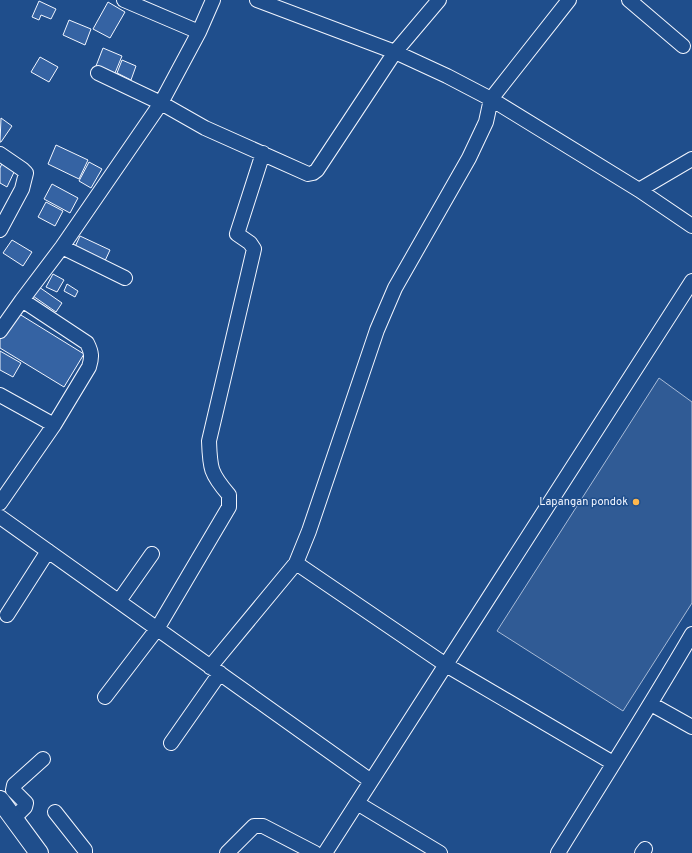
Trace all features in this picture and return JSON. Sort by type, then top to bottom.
[{"type":"street","points":[[124,0],[199,32]]},
{"type":"street","points":[[0,331],[62,247],[161,103],[199,32],[212,0]]},
{"type":"street","points":[[257,0],[395,52],[447,76],[491,99],[639,190],[692,226]]},
{"type":"street","points":[[98,73],[161,103],[205,128],[308,174],[314,173],[395,52],[440,0]]},
{"type":"street","points":[[171,743],[215,670],[296,563],[310,531],[377,330],[395,288],[469,158],[486,122],[491,99],[569,0]]},
{"type":"street","points":[[629,0],[684,46]]},
{"type":"street","points":[[0,154],[22,168],[26,173],[22,190],[0,230]]},
{"type":"street","points":[[105,697],[157,629],[229,507],[229,495],[218,482],[210,468],[208,441],[254,249],[250,243],[237,234],[263,154]]},
{"type":"street","points":[[639,190],[692,159]]},
{"type":"street","points":[[62,247],[125,278]]},
{"type":"street","points":[[325,853],[692,281]]},
{"type":"street","points":[[0,503],[54,425],[89,367],[92,357],[92,352],[87,343],[22,300]]},
{"type":"street","points":[[0,395],[54,425]]},
{"type":"street","points":[[0,517],[119,600],[157,629],[371,781]]},
{"type":"street","points":[[7,615],[48,551]]},
{"type":"street","points":[[119,600],[152,554]]},
{"type":"street","points":[[296,563],[446,665],[613,763]]},
{"type":"street","points":[[558,853],[651,704],[692,634]]},
{"type":"street","points":[[651,704],[692,727]]},
{"type":"street","points":[[14,818],[25,807],[26,803],[13,790],[14,785],[42,759]]},
{"type":"street","points":[[0,802],[14,818],[39,853]]},
{"type":"street","points":[[357,803],[440,853]]},
{"type":"street","points":[[55,812],[85,850],[85,853]]},
{"type":"street","points":[[227,853],[254,826],[258,825],[263,826],[315,853]]},
{"type":"shaded area","name":"Lapangan pondok","points":[[659,378],[692,402],[692,603],[623,711],[497,631]]},
{"type":"building","points":[[39,1],[56,9],[51,19],[41,15],[39,20],[32,17]]},
{"type":"building","points":[[108,2],[125,12],[110,38],[93,29]]},
{"type":"building","points":[[69,20],[91,29],[85,45],[63,35]]},
{"type":"building","points":[[103,48],[122,56],[115,73],[96,66]]},
{"type":"building","points":[[40,57],[58,67],[49,82],[31,72]]},
{"type":"building","points":[[122,60],[136,66],[131,80],[117,73]]},
{"type":"building","points":[[1,118],[12,126],[0,142]]},
{"type":"building","points":[[56,145],[88,160],[79,179],[48,164]]},
{"type":"building","points":[[3,161],[16,168],[7,187],[0,183],[0,168]]},
{"type":"building","points":[[89,162],[102,169],[91,188],[79,181]]},
{"type":"building","points":[[52,184],[78,198],[70,213],[44,199]]},
{"type":"building","points":[[46,202],[63,211],[55,226],[38,217]]},
{"type":"building","points":[[80,236],[110,250],[104,263],[74,249]]},
{"type":"building","points":[[12,240],[32,252],[23,266],[3,253]]},
{"type":"building","points":[[53,274],[64,280],[57,292],[46,287]]},
{"type":"building","points":[[67,284],[78,291],[75,297],[64,291]]},
{"type":"building","points":[[39,287],[62,303],[56,312],[33,296]]},
{"type":"building","points":[[16,312],[84,354],[64,387],[0,348],[0,338]]},
{"type":"building","points":[[0,351],[21,363],[13,377],[0,370]]},
{"type":"place","name":"Lapangan pondok","points":[[636,502]]}]
